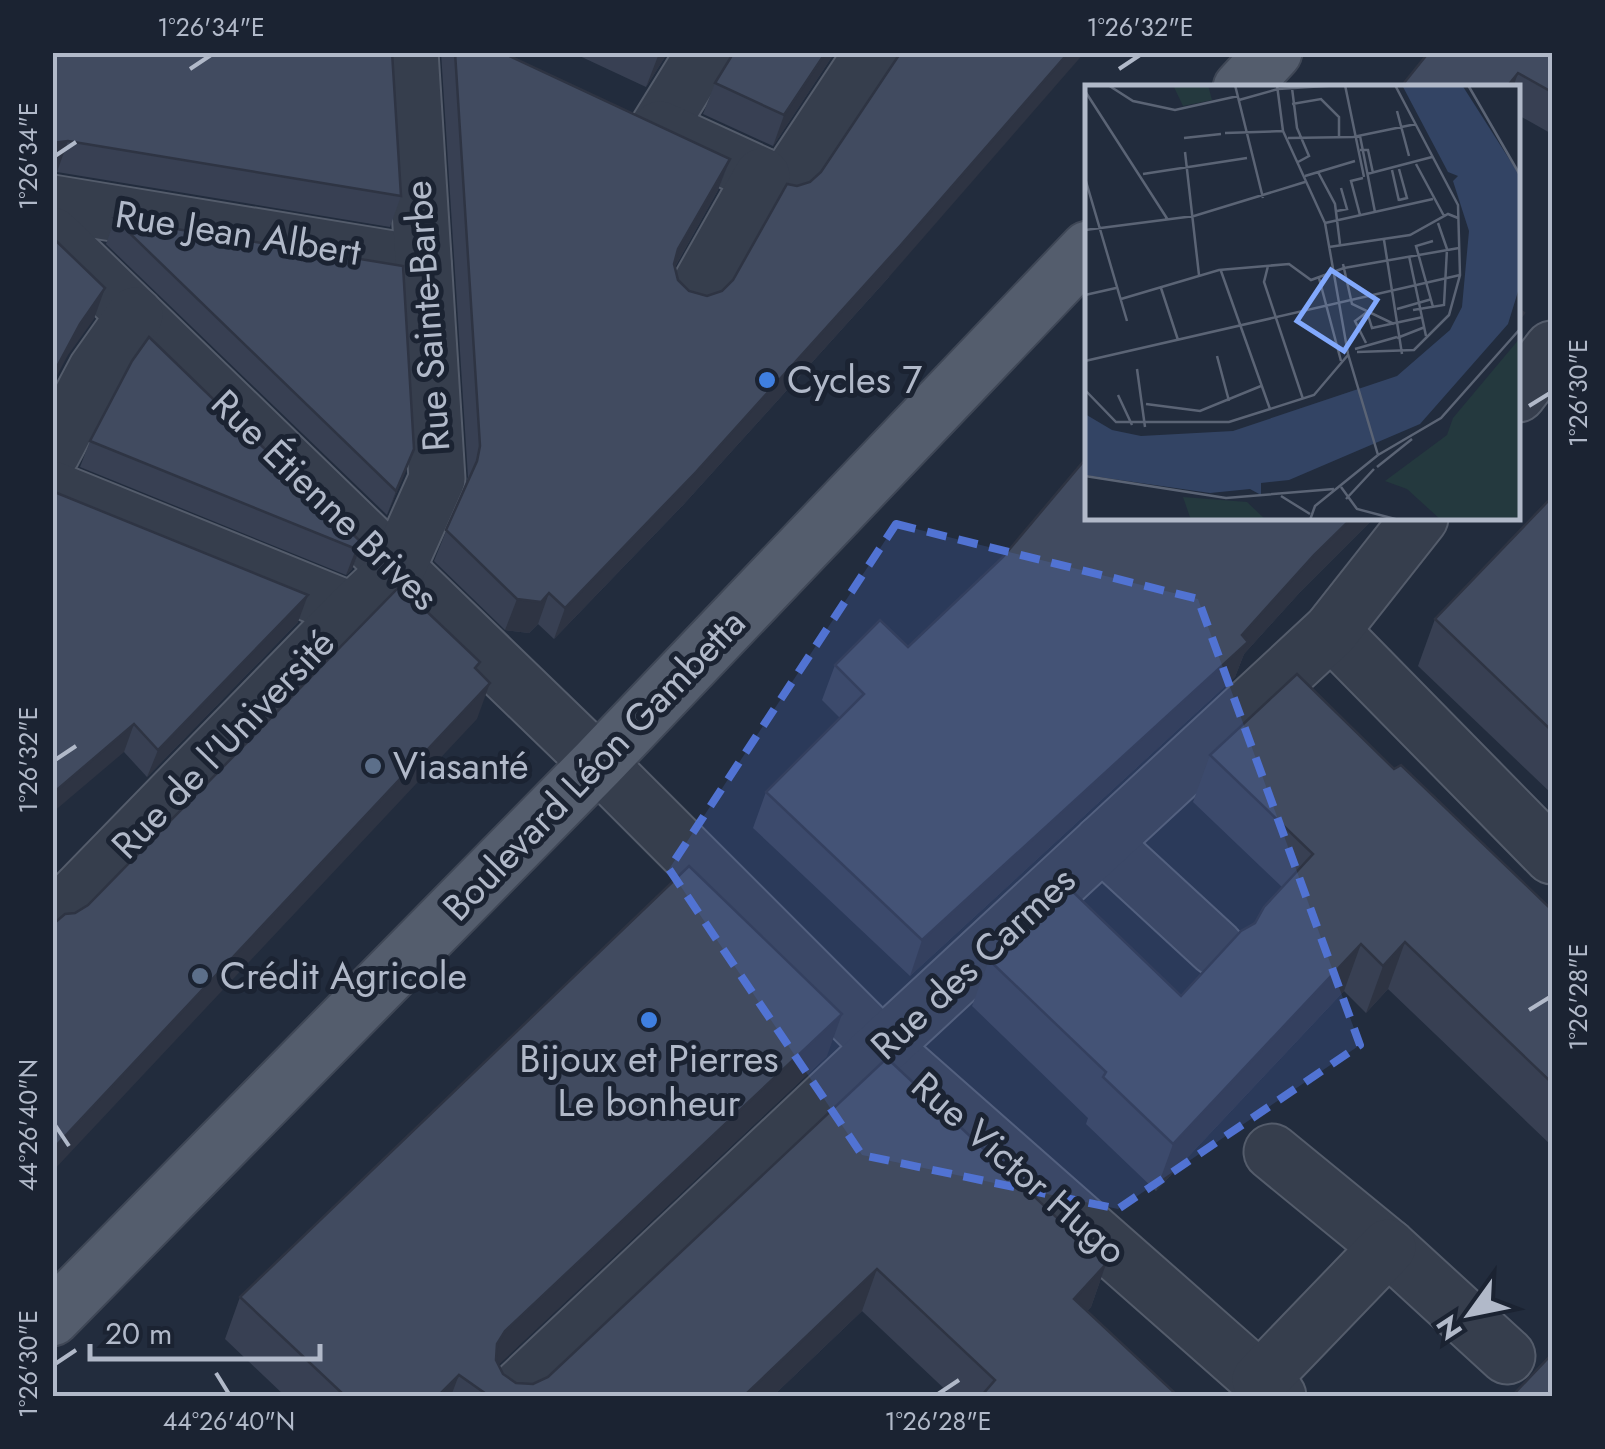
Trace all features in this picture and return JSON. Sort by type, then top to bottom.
[{"type":"main road","points":[[1244,85],[1274,52]]},
{"type":"main road","name":"Boulevard Léon Gambetta","points":[[52,1318],[598,762],[1085,252]]},
{"type":"street","name":"Rue Sainte-Barbe","points":[[396,571],[437,479],[410,52]]},
{"type":"street","points":[[705,52],[640,120],[784,186],[873,52]]},
{"type":"street","points":[[694,296],[762,176]]},
{"type":"street","name":"Rue Jean Albert","points":[[52,202],[424,264]]},
{"type":"street","name":"Rue Étienne Brives","points":[[52,235],[598,762]]},
{"type":"street","points":[[52,453],[96,370],[135,315]]},
{"type":"street","points":[[1520,391],[1552,349]]},
{"type":"street","points":[[52,489],[353,611]]},
{"type":"street","name":"Rue des Carmes","points":[[511,1396],[1331,632],[1418,520]]},
{"type":"street","name":"Rue de l'Université","points":[[59,900],[396,571]]},
{"type":"street","points":[[1331,632],[1552,856]]},
{"type":"street","name":"Rue Victor Hugo","points":[[598,762],[882,1047],[1269,1388]]},
{"type":"street","points":[[1102,843],[1216,948]]},
{"type":"street","points":[[1272,1152],[1388,1247],[1507,1356]]},
{"type":"street","points":[[1269,1388],[1388,1247]]},
{"type":"highlighted area","points":[[896,524],[1198,599],[1360,1045],[1118,1209],[862,1155],[669,869]]},
{"type":"building","points":[[52,52],[392,52],[401,196],[68,141],[52,143]]},
{"type":"building","points":[[455,52],[501,52],[730,159],[678,249],[674,264],[678,280],[689,291],[707,296],[722,291],[733,280],[787,184],[810,182],[821,172],[901,52],[1069,52],[696,472],[565,608],[549,593],[541,602],[517,599],[446,530],[480,446]]},
{"type":"building","points":[[734,52],[826,52],[784,115],[715,83]]},
{"type":"building","points":[[1429,52],[1552,52],[1552,92],[1518,73],[1508,85],[1402,85]]},
{"type":"building","points":[[115,219],[403,266],[414,449],[396,491]]},
{"type":"building","points":[[52,237],[105,288],[52,376]]},
{"type":"building","points":[[149,337],[362,543],[356,549],[90,441]]},
{"type":"building","points":[[1085,460],[1085,520],[1350,520],[1242,635],[1248,642],[922,940],[766,792],[864,694],[835,665],[880,620],[908,647],[1003,557]]},
{"type":"building","points":[[52,491],[308,595],[158,750],[134,724],[52,794]]},
{"type":"building","points":[[1552,497],[1552,731],[1435,619]]},
{"type":"building","points":[[400,586],[480,662],[475,668],[490,683],[52,1150],[52,925],[65,914],[88,905]]},
{"type":"building","points":[[1297,674],[1394,769],[1401,765],[1552,910],[1552,1083],[1405,942],[1383,966],[1361,944],[1173,1144],[1103,1077],[1106,1072],[989,960],[1068,887],[1181,996],[1241,931],[1255,923],[1264,907],[1313,854],[1210,755]]},
{"type":"building","points":[[689,866],[842,1014],[505,1331],[497,1344],[496,1360],[503,1374],[516,1383],[533,1384],[548,1377],[887,1058],[1106,1264],[1074,1299],[1178,1396],[986,1396],[983,1394],[995,1380],[877,1269],[744,1396],[489,1396],[459,1375],[438,1396],[345,1396],[240,1297]]},
{"type":"building","points":[[1552,1354],[1552,1396],[1512,1396]]},
{"type":"place","name":"Cycles 7","points":[[767,380]]},
{"type":"place","name":"Viasanté","points":[[373,766]]},
{"type":"place","name":"Crédit Agricole","points":[[200,976]]},
{"type":"place","name":"Bijoux et Pierres Le bonheur","points":[[649,1020]]}]
